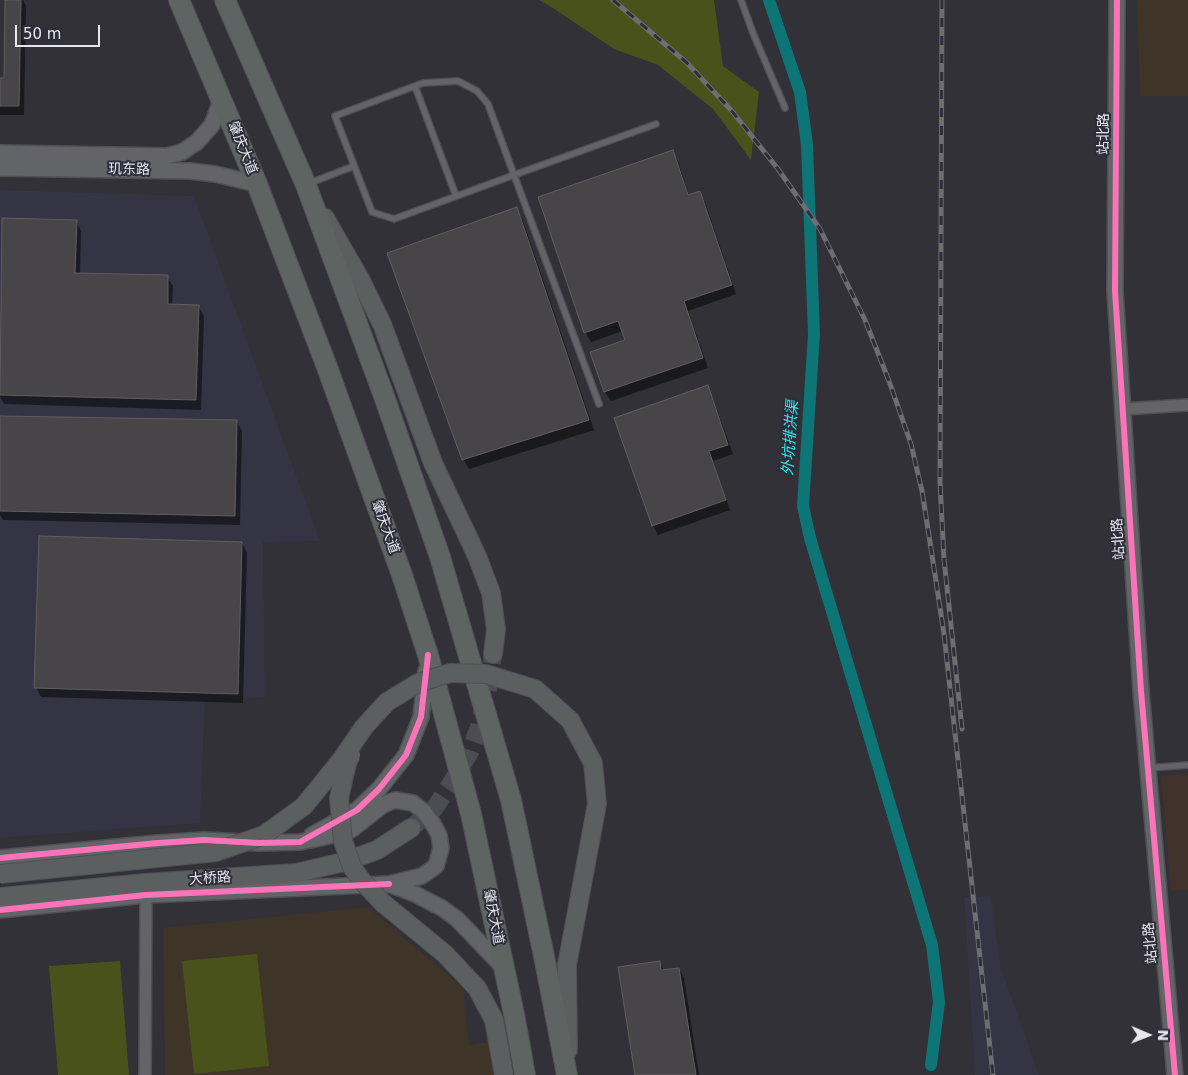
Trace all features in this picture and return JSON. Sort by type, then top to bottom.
[{"type":"highway","name":"肇庆大道","points":[[179,0],[257,184],[327,367],[402,575],[428,655],[470,814],[526,1075]]},
{"type":"highway","points":[[225,0],[306,185],[384,396],[440,557],[511,800],[568,1075]]},
{"type":"main road","points":[[306,185],[360,278],[382,324],[433,463],[477,556],[491,593],[496,629],[493,654]]},
{"type":"main road","points":[[0,874],[216,852],[264,835],[304,806],[342,759],[364,727],[387,702],[418,684],[450,673],[486,674],[535,689],[570,720],[593,763],[597,804],[567,964],[568,1075]]},
{"type":"main road","points":[[364,727],[347,763],[339,798],[343,842],[352,867],[362,881],[384,904],[445,954],[477,988],[494,1020],[504,1075]]},
{"type":"main road","name":"大桥路","points":[[0,897],[145,883],[296,873],[344,862],[377,850],[411,828]]},
{"type":"street","name":"站北路","points":[[1117,0],[1116,291],[1141,691],[1175,1075]]},
{"type":"street","name":"玑东路","points":[[0,153],[167,156],[182,152],[197,142],[212,125],[222,98]]},
{"type":"street","name":"玑东路","points":[[0,168],[190,171],[215,174],[257,184]]},
{"type":"street","points":[[1123,409],[1188,406]]},
{"type":"street","points":[[300,842],[357,810],[379,789],[406,755],[421,717],[428,655]]},
{"type":"street","points":[[0,858],[204,840],[259,843],[300,842],[351,830],[384,805],[395,800],[413,803],[424,812],[439,835],[441,848],[436,866],[422,876],[389,884],[146,895],[0,910]]},
{"type":"street","points":[[389,884],[415,894],[442,908],[457,919],[503,967]]},
{"type":"street","points":[[145,1075],[146,895]]},
{"type":"lane","points":[[741,0],[785,108]]},
{"type":"lane","points":[[599,404],[514,175],[488,104],[477,91],[458,81],[422,83],[335,116],[372,212],[394,219],[456,196],[514,175],[656,124]]},
{"type":"lane","points":[[415,86],[456,196]]},
{"type":"lane","points":[[306,185],[354,166]]},
{"type":"lane","points":[[1148,768],[1188,765]]},
{"type":"shaded area","points":[[1137,0],[1188,0],[1188,96],[1140,96]]},
{"type":"shaded area","points":[[0,190],[194,196],[320,541],[263,542],[265,697],[205,700],[200,823],[0,838]]},
{"type":"shaded area","points":[[1188,774],[1188,890],[1171,890],[1161,776]]},
{"type":"shaded area","points":[[991,896],[1000,965],[1039,1075],[975,1075],[964,897]]},
{"type":"shaded area","points":[[368,907],[463,988],[469,1045],[494,1041],[500,1075],[165,1075],[163,928]]},
{"type":"green space","points":[[539,0],[714,0],[723,66],[759,92],[751,160],[713,109],[658,65],[614,49]]},
{"type":"green space","points":[[257,954],[269,1066],[194,1074],[182,961]]},
{"type":"green space","points":[[120,961],[129,1075],[58,1075],[49,966]]},
{"type":"building","points":[[5,0],[21,0],[19,106],[0,106],[0,78],[4,78]]},
{"type":"building","points":[[673,150],[688,195],[700,191],[732,285],[684,301],[703,358],[604,392],[590,352],[625,340],[618,321],[584,333],[538,197]]},
{"type":"building","points":[[517,207],[589,420],[462,460],[387,253]]},
{"type":"building","points":[[2,218],[77,220],[75,273],[168,275],[168,304],[199,305],[196,400],[0,395]]},
{"type":"building","points":[[708,385],[728,445],[709,451],[726,500],[652,526],[614,418]]},
{"type":"building","points":[[0,416],[237,420],[235,516],[0,511]]},
{"type":"building","points":[[39,536],[242,542],[238,694],[34,688]]},
{"type":"building","points":[[660,961],[661,970],[679,968],[696,1075],[635,1075],[618,967]]},
{"type":"waterway","name":"外坑排洪渠","points":[[769,0],[800,92],[807,145],[814,334],[803,506],[810,538],[932,945],[939,1002],[931,1065]]},
{"type":"tunnel","points":[[411,828],[434,809],[470,752],[479,727],[488,689],[493,654]]},
{"type":"railway","points":[[613,0],[686,62],[731,110],[778,169],[820,229],[865,320],[889,381],[911,444],[922,491],[944,634],[993,1075]]},
{"type":"railway","points":[[942,0],[940,482],[944,559],[962,729]]},
{"type":"cycle path","points":[[1117,0],[1115,291],[1141,691],[1175,1075]]},
{"type":"cycle path","points":[[0,858],[204,840],[259,843],[300,842],[357,810],[379,789],[406,755],[421,717],[428,655]]},
{"type":"cycle path","points":[[0,910],[146,895],[389,884]]}]
